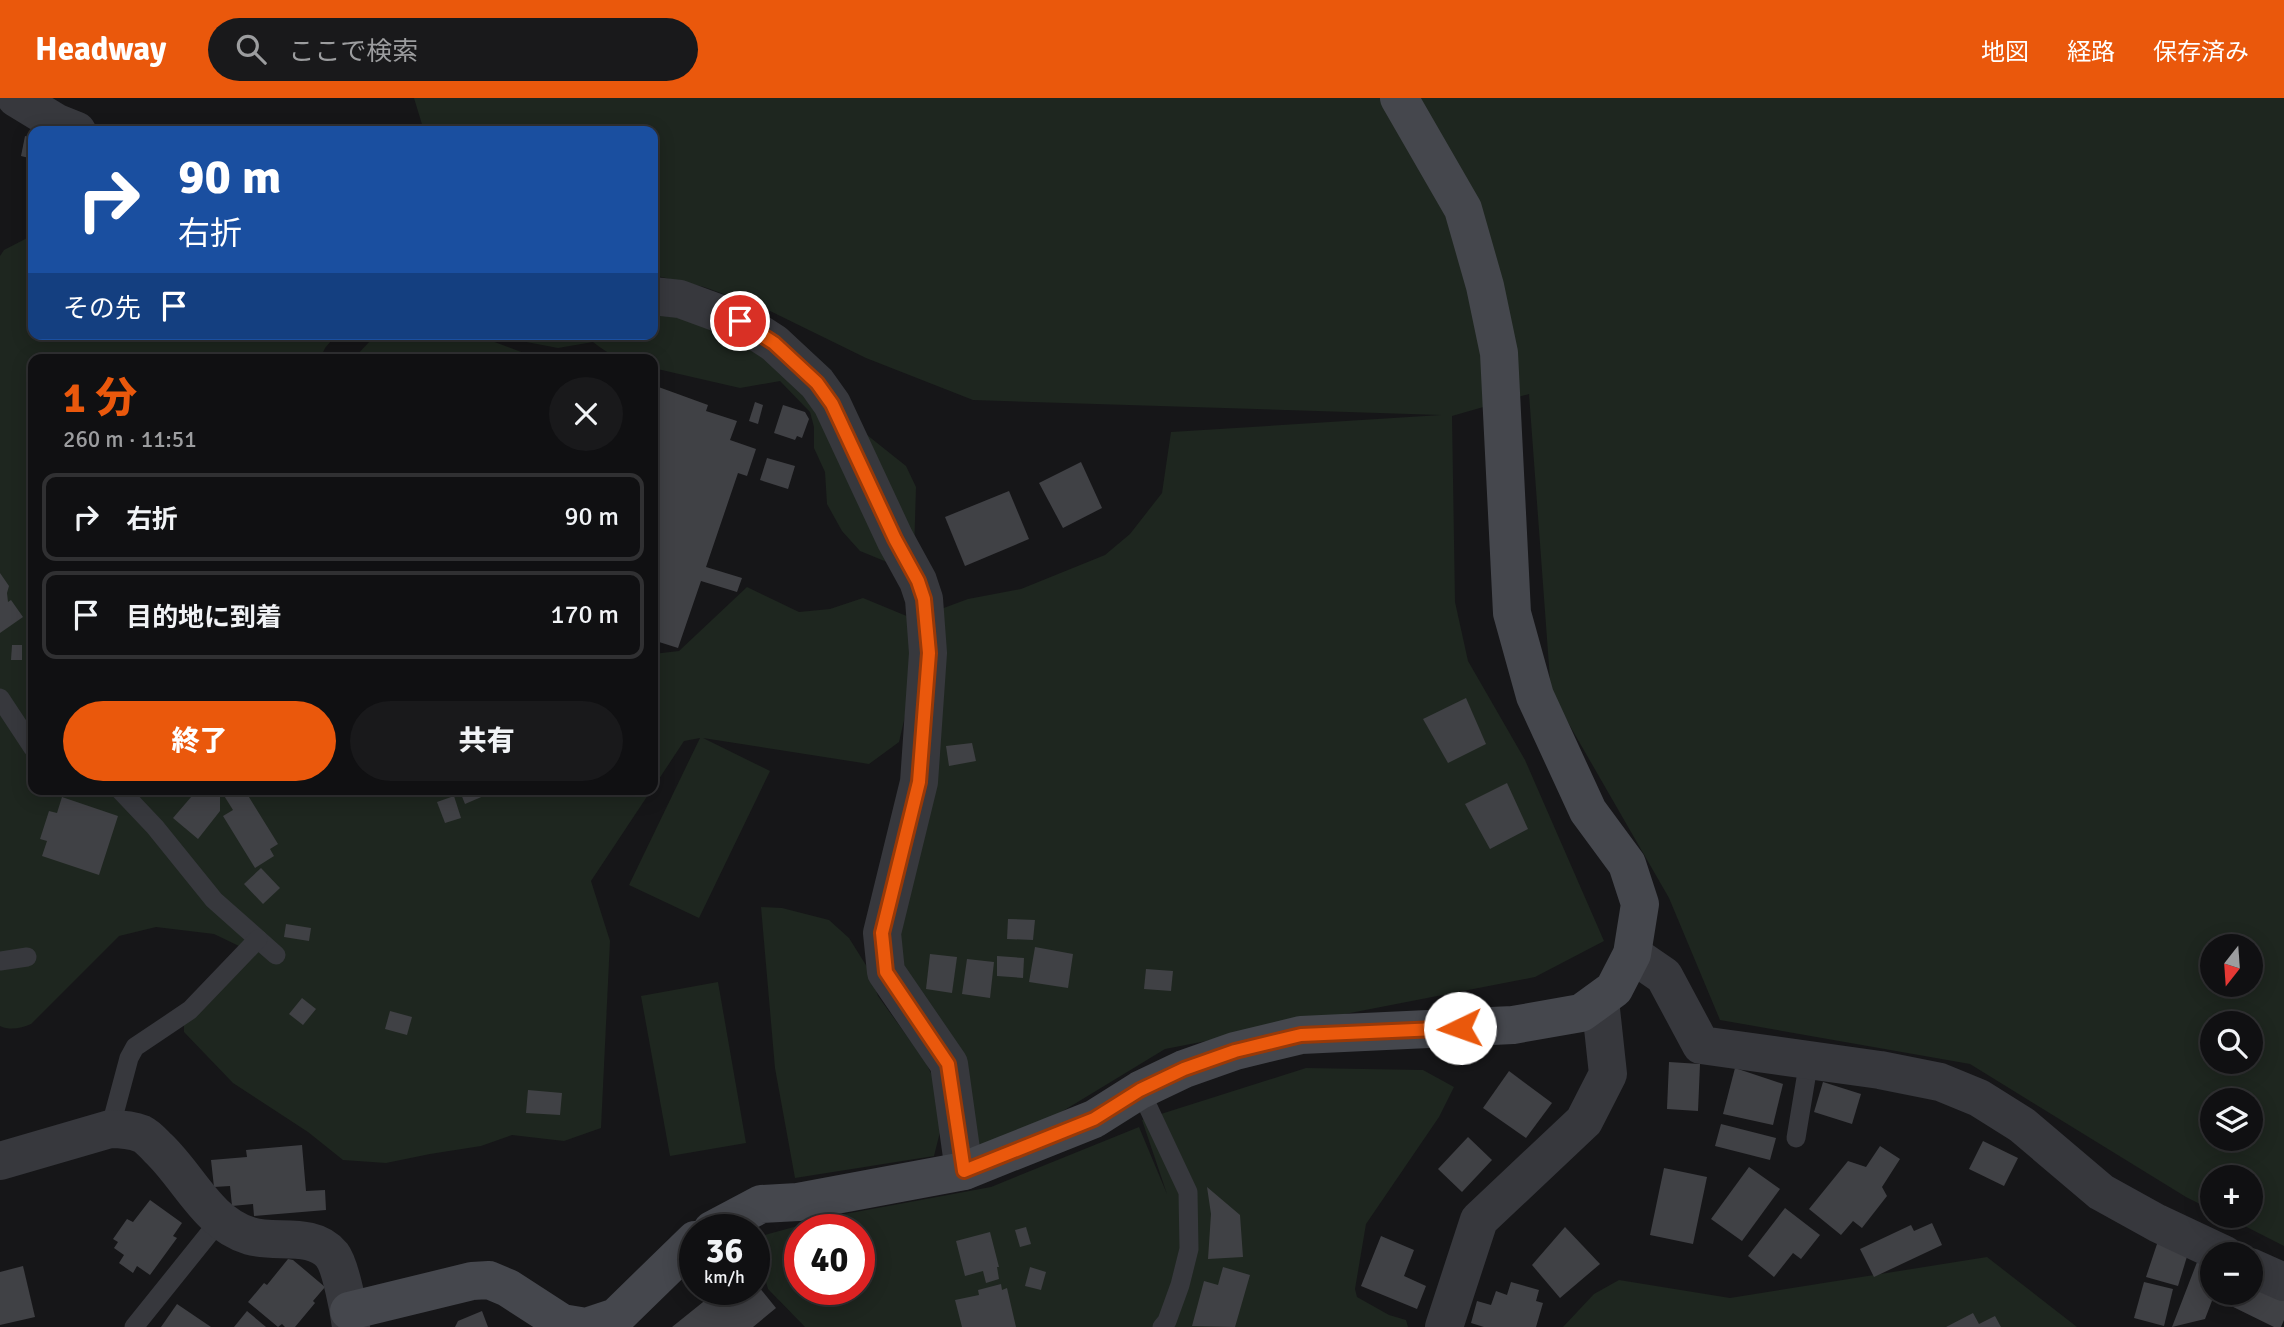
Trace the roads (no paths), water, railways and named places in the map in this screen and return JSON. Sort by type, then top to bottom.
[{"type":"street","points":[[16,98],[66,126]]},
{"type":"street","points":[[742,1214],[761,1204],[798,1202],[964,1171],[1094,1119],[1140,1090],[1184,1069],[1235,1051],[1301,1035],[1513,1025],[1581,1013],[1615,989],[1632,954],[1640,904],[1627,864],[1588,811],[1535,696],[1512,613],[1499,353],[1485,286],[1463,209],[1399,98]]},
{"type":"street","points":[[658,297],[680,299],[740,321],[774,343],[817,383],[832,404],[895,539],[918,581],[924,599],[929,653],[919,782],[882,933],[886,972],[948,1064],[964,1171]]},
{"type":"street","points":[[1632,954],[1664,976],[1701,1045],[1880,1070],[1940,1082],[1979,1098],[2022,1125],[2101,1192],[2200,1243]]},
{"type":"street","points":[[1444,1327],[1479,1220],[1584,1121],[1608,1074],[1600,1000]]},
{"type":"street","points":[[0,1161],[110,1129],[145,1135],[169,1158],[220,1220],[231,1228],[252,1237],[314,1242],[331,1254],[337,1266],[350,1319],[472,1281],[489,1280],[508,1288],[562,1323],[586,1326],[617,1317],[679,1256]]},
{"type":"street","points":[[2263,1273],[2284,1282]]},
{"type":"lane","points":[[0,698],[28,740]]},
{"type":"lane","points":[[125,795],[155,827],[214,900],[276,955]]},
{"type":"lane","points":[[110,1129],[129,1058],[135,1047],[190,1010],[258,939]]},
{"type":"lane","points":[[0,961],[27,957]]},
{"type":"lane","points":[[1796,1138],[1809,1060]]},
{"type":"lane","points":[[1140,1090],[1188,1192],[1189,1249],[1180,1286],[1167,1321],[1162,1327]]},
{"type":"lane","points":[[134,1327],[220,1220]]}]
